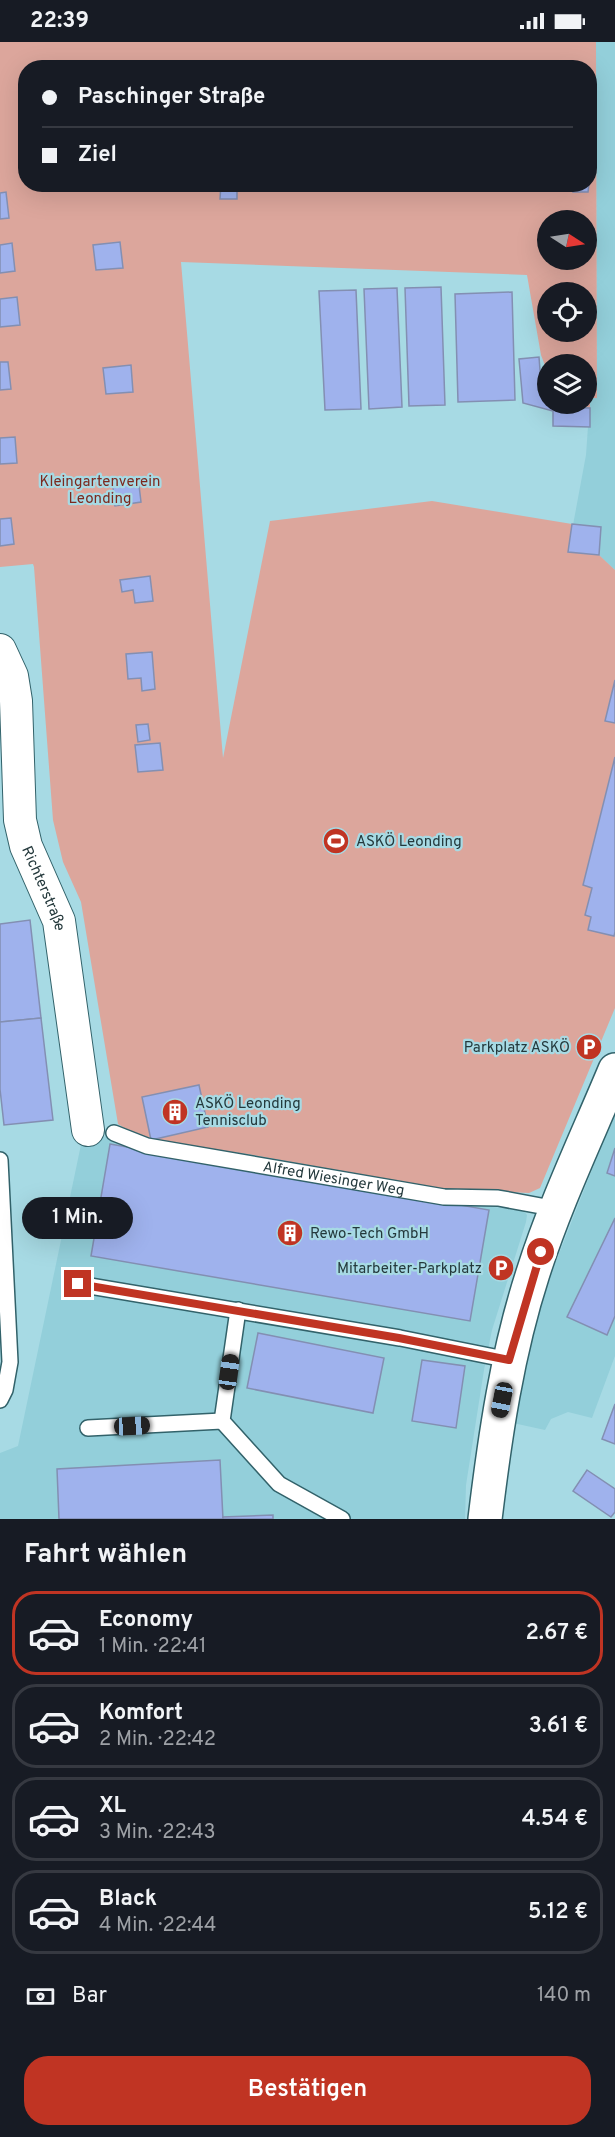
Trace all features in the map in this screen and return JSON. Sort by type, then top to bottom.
[{"type":"street","name":"Richterstraße","points":[[0,650],[12,676],[15,701],[20,820],[26,846],[59,921],[101,1131]]},
{"type":"street","points":[[485,1519],[494,1439],[509,1360],[533,1273],[615,1070]]},
{"type":"lane","name":"Alfred Wiesinger Weg","points":[[101,1131],[147,1146],[444,1197],[498,1198],[557,1209]]},
{"type":"lane","points":[[0,1160],[10,1362],[5,1390],[0,1400]]},
{"type":"lane","points":[[78,1284],[238,1310],[509,1360]]},
{"type":"lane","points":[[222,1421],[238,1310]]},
{"type":"lane","points":[[88,1428],[222,1421]]},
{"type":"lane","points":[[222,1421],[279,1484],[342,1519]]},
{"type":"shaded area","points":[[596,42],[615,42],[615,570],[599,555],[568,552],[586,455],[589,414],[597,414]]},
{"type":"shaded area","points":[[615,1111],[615,1356],[592,1418],[568,1412],[551,1419],[545,1430],[513,1423],[524,1366],[546,1287]]},
{"type":"shaded area","points":[[83,1135],[110,1137],[461,1205],[522,1209],[527,1215],[526,1222],[492,1330],[484,1370],[466,1485],[465,1519],[0,1519],[0,1453],[18,1446]]},
{"type":"green space","name":"ASKÖ Leonding","points":[[0,42],[596,42],[596,60],[18,60],[18,192],[596,192],[596,210],[537,210],[537,270],[597,270],[597,282],[537,282],[537,332],[527,275],[181,262],[223,758],[270,521],[432,501],[572,524],[569,552],[599,555],[615,570],[615,1008],[540,1188],[529,1193],[444,1189],[247,1154],[144,1140],[118,1124],[81,902],[63,862],[53,820],[33,564],[0,567]]},
{"type":"green space","name":"ASKÖ Leonding","points":[[539,342],[597,342],[597,354],[541,354]]},
{"type":"building","points":[[6,192],[9,218],[0,219],[0,193]]},
{"type":"building","points":[[220,192],[237,192],[237,199],[220,199]]},
{"type":"building","points":[[120,242],[123,268],[96,270],[93,245]]},
{"type":"building","points":[[12,243],[15,271],[0,273],[0,245]]},
{"type":"building","points":[[441,287],[445,405],[409,406],[405,288]]},
{"type":"building","points":[[397,288],[402,407],[369,409],[364,289]]},
{"type":"building","points":[[356,290],[361,409],[325,410],[319,291]]},
{"type":"building","points":[[512,292],[515,400],[458,402],[455,294]]},
{"type":"building","points":[[17,297],[20,325],[0,327],[0,299]]},
{"type":"building","points":[[537,357],[537,407],[523,403],[519,359]]},
{"type":"building","points":[[0,362],[8,362],[11,389],[0,390]]},
{"type":"building","points":[[131,365],[133,392],[106,394],[103,368]]},
{"type":"building","points":[[553,414],[590,414],[590,427],[553,426]]},
{"type":"building","points":[[15,437],[17,463],[0,464],[0,438]]},
{"type":"building","points":[[138,477],[141,502],[115,506],[112,480]]},
{"type":"building","points":[[11,518],[14,544],[0,546],[0,519]]},
{"type":"building","points":[[572,524],[601,527],[599,555],[568,552]]},
{"type":"building","points":[[150,576],[153,601],[135,603],[133,590],[122,592],[120,580]]},
{"type":"building","points":[[152,652],[155,689],[142,691],[141,678],[128,679],[126,654]]},
{"type":"building","points":[[615,680],[615,723],[605,721]]},
{"type":"building","points":[[148,724],[150,740],[138,742],[136,725]]},
{"type":"building","points":[[160,743],[163,770],[138,772],[135,745]]},
{"type":"building","points":[[615,757],[614,936],[588,930],[591,917],[585,915],[592,888],[583,885]]},
{"type":"building","points":[[30,920],[41,1018],[0,1022],[0,924]]},
{"type":"building","points":[[41,1018],[53,1120],[4,1125],[0,1089],[0,1022]]},
{"type":"building","name":"ASKÖ Leonding Tennisclub","points":[[199,1085],[208,1127],[151,1140],[142,1097]]},
{"type":"building","name":"Rewo-Tech GmbH","points":[[110,1144],[489,1210],[470,1321],[91,1256]]},
{"type":"building","points":[[615,1148],[615,1176],[607,1173]]},
{"type":"building","points":[[615,1218],[615,1316],[607,1335],[567,1317]]},
{"type":"building","points":[[258,1333],[384,1358],[373,1413],[247,1388]]},
{"type":"building","points":[[422,1360],[465,1366],[456,1428],[412,1421]]},
{"type":"building","points":[[615,1404],[615,1444],[602,1439]]},
{"type":"building","points":[[220,1460],[223,1519],[59,1519],[57,1469]]},
{"type":"building","points":[[587,1470],[615,1489],[615,1512],[611,1517],[573,1491]]},
{"type":"building","points":[[273,1515],[273,1519],[223,1519],[223,1517]]},
{"type":"place","name":"ASKÖ Leonding","points":[[336,841]]},
{"type":"place","name":"Parkplatz ASKÖ","points":[[589,1047]]},
{"type":"place","name":"ASKÖ Leonding Tennisclub","points":[[175,1112]]},
{"type":"place","name":"Rewo-Tech GmbH","points":[[290,1233]]},
{"type":"place","name":"Mitarbeiter-Parkplatz","points":[[501,1268]]},
{"type":"route","points":[[78,1284],[399,1338],[509,1360],[541,1252]]},
{"type":"park label","name":"Kleingartenverein Leonding","points":[[100,490]]}]
